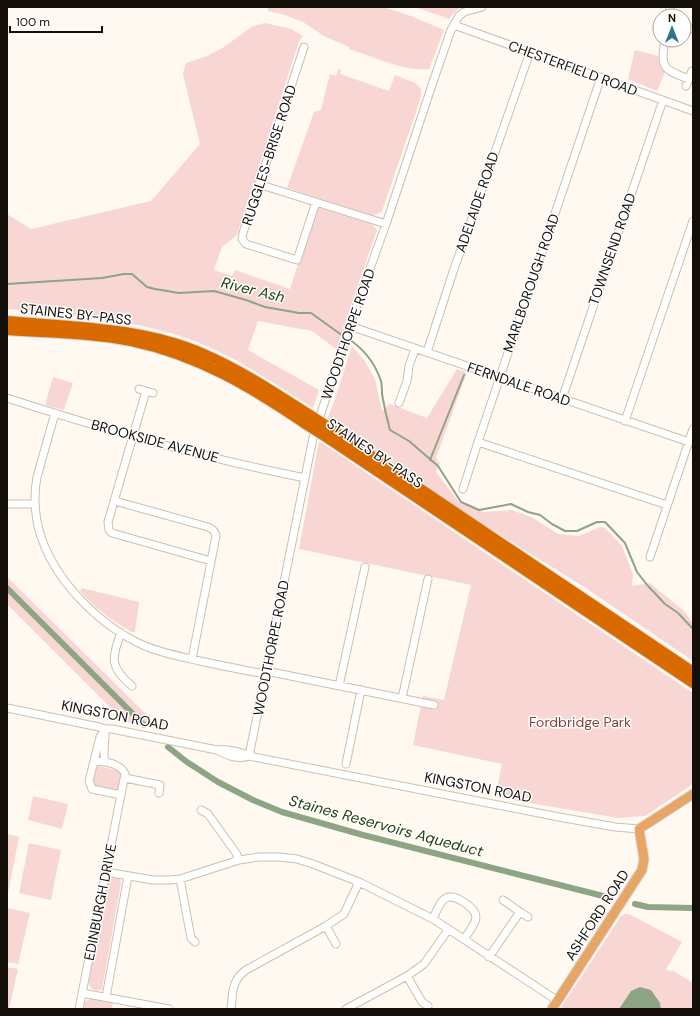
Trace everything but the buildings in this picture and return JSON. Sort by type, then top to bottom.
[{"type":"highway","name":"STAINES BY-PASS","points":[[7,321],[121,331],[175,344],[203,354],[235,369],[331,435],[693,672]]},
{"type":"highway","name":"STAINES BY-PASS","points":[[7,330],[124,340],[174,353],[195,360],[227,375],[310,421]]},
{"type":"highway","name":"STAINES BY-PASS","points":[[331,435],[693,683]]},
{"type":"main road","points":[[639,829],[693,794]]},
{"type":"main road","name":"ASHFORD ROAD","points":[[555,1005],[642,870],[644,859],[639,829]]},
{"type":"street","name":"WOODTHORPE ROAD","points":[[249,756],[313,438],[346,336],[454,25],[459,16],[464,12],[482,7]]},
{"type":"street","name":"CHESTERFIELD ROAD","points":[[454,25],[693,111]]},
{"type":"street","name":"RUGGLES-BRISE ROAD","points":[[304,47],[258,184],[242,239],[246,244],[297,260],[316,202]]},
{"type":"street","points":[[664,48],[663,54],[666,69],[687,83],[692,71]]},
{"type":"street","name":"ADELAIDE ROAD","points":[[427,352],[530,52]]},
{"type":"street","name":"MARLBOROUGH ROAD","points":[[463,489],[600,77]]},
{"type":"street","name":"TOWNSEND ROAD","points":[[562,399],[663,100]]},
{"type":"street","points":[[258,184],[386,224]]},
{"type":"street","points":[[625,421],[693,221]]},
{"type":"street","name":"FERNDALE ROAD","points":[[350,326],[689,442]]},
{"type":"street","points":[[399,403],[407,381],[409,366],[415,349]]},
{"type":"street","points":[[139,389],[150,392],[133,436],[108,530],[112,533],[211,561]]},
{"type":"street","name":"BROOKSIDE AVENUE","points":[[7,398],[133,436],[252,468],[305,478]]},
{"type":"street","points":[[55,413],[37,477],[35,504],[38,525],[50,558],[72,590],[110,625],[152,649],[192,659],[434,705]]},
{"type":"street","points":[[650,557],[693,429]]},
{"type":"street","points":[[478,442],[667,505]]},
{"type":"street","points":[[115,501],[212,529],[216,536],[192,659]]},
{"type":"street","points":[[7,504],[35,504]]},
{"type":"street","points":[[339,686],[365,567]]},
{"type":"street","points":[[402,698],[428,579]]},
{"type":"street","points":[[121,632],[114,661],[120,676],[132,686]]},
{"type":"street","points":[[346,764],[361,690]]},
{"type":"street","name":"KINGSTON ROAD","points":[[7,708],[105,729],[112,729],[217,750],[225,749],[249,756],[552,816],[615,827],[639,829]]},
{"type":"street","points":[[94,762],[105,762],[124,770],[125,778],[121,795],[92,789],[89,780],[100,737],[105,729]]},
{"type":"street","points":[[105,729],[106,739],[103,754],[105,762]]},
{"type":"street","points":[[125,778],[160,785],[159,793]]},
{"type":"street","name":"EDINBURGH DRIVE","points":[[79,1009],[121,795]]},
{"type":"street","points":[[201,810],[208,814],[236,853],[239,860]]},
{"type":"street","points":[[106,872],[153,880],[180,879],[239,860],[259,857],[297,859],[359,882],[433,918],[448,930],[490,957],[555,1005]]},
{"type":"street","points":[[106,997],[128,876]]},
{"type":"street","points":[[180,879],[191,938],[195,942]]},
{"type":"street","points":[[231,1009],[234,984],[238,976],[246,970],[326,926],[344,914],[359,882]]},
{"type":"street","points":[[433,918],[442,901],[450,896],[455,897],[474,909],[476,917],[475,921],[464,939]]},
{"type":"street","points":[[503,900],[528,917]]},
{"type":"street","points":[[490,957],[520,912]]},
{"type":"street","points":[[326,926],[336,944]]},
{"type":"street","points":[[346,1009],[407,976],[424,964],[448,930]]},
{"type":"street","points":[[407,976],[422,1002],[428,1006]]},
{"type":"street","points":[[82,993],[169,1009]]},
{"type":"green space","points":[[268,7],[384,7],[411,16],[444,30],[429,69],[410,68],[389,63],[349,49],[349,47],[324,36],[303,22],[285,15],[268,11]]},
{"type":"green space","points":[[415,7],[460,7],[449,19]]},
{"type":"green space","points":[[265,23],[291,29],[303,36],[299,41],[237,235],[222,247],[214,270],[232,276],[235,270],[290,289],[316,207],[372,224],[377,230],[336,349],[312,331],[258,321],[248,350],[319,390],[313,408],[237,361],[189,339],[167,332],[99,318],[7,309],[7,214],[31,229],[151,201],[200,144],[183,74],[186,63],[207,56],[224,47],[253,26]]},
{"type":"green space","points":[[635,50],[658,56],[659,63],[665,72],[657,91],[628,79]]},
{"type":"green space","points":[[338,69],[341,70],[340,74],[389,91],[395,75],[415,83],[421,89],[421,96],[416,112],[382,211],[374,216],[287,188],[314,112],[321,110],[330,74],[336,76]]},
{"type":"green space","points":[[352,346],[364,360],[375,379],[382,411],[390,404],[427,418],[457,369],[467,372],[436,458],[440,464],[436,472],[460,503],[483,512],[512,510],[533,518],[558,534],[579,536],[600,527],[605,528],[622,546],[633,574],[632,586],[650,583],[684,611],[693,623],[693,661],[581,585],[457,508],[327,419]]},
{"type":"green space","points":[[53,377],[73,383],[64,410],[45,405]]},
{"type":"green space","name":"Fordbridge Park","points":[[319,441],[693,693],[693,784],[645,816],[618,818],[495,797],[502,764],[413,745],[423,696],[444,700],[471,585],[299,549]]},
{"type":"green space","points":[[7,577],[157,725],[155,727],[125,722],[7,604]]},
{"type":"green space","points":[[82,588],[139,602],[135,632],[132,632],[104,614],[80,591]]},
{"type":"green space","points":[[98,766],[120,771],[122,773],[120,789],[115,790],[95,787],[92,782],[95,768]]},
{"type":"green space","points":[[33,796],[68,804],[62,829],[28,820]]},
{"type":"green space","points":[[7,834],[19,837],[8,893],[7,893]]},
{"type":"green space","points":[[29,843],[61,850],[51,900],[19,893]]},
{"type":"green space","points":[[112,878],[120,879],[121,883],[102,989],[94,990],[89,985],[88,980],[107,882]]},
{"type":"green space","points":[[7,908],[30,913],[18,964],[7,962]]},
{"type":"green space","points":[[629,914],[682,942],[666,969],[670,972],[672,970],[693,983],[693,1009],[661,1009],[660,1003],[631,991],[619,1009],[560,1009],[621,916]]},
{"type":"green space","points":[[7,967],[18,969],[9,1009],[7,1009]]},
{"type":"green space","points":[[92,998],[113,1002],[112,1009],[83,1009],[84,1002]]},
{"type":"shaded area","points":[[640,987],[651,990],[660,1003],[661,1009],[619,1009],[631,991]]},
{"type":"waterway","name":"River Ash","points":[[7,284],[102,278],[132,274],[147,287],[155,289],[179,293],[214,291],[265,307],[299,313],[311,313],[343,336]]},
{"type":"waterway","name":"River Ash","points":[[347,338],[368,356],[378,374],[390,430],[409,441],[438,466],[461,502],[479,510],[511,504],[528,512],[540,515],[565,531],[577,531],[597,522],[605,522],[625,543],[637,572],[648,586],[665,604],[678,613],[693,629]]},
{"type":"waterway","points":[[430,460],[464,375]]},
{"type":"waterway","name":"Staines Reservoirs Aqueduct","points":[[7,588],[144,725]]},
{"type":"waterway","name":"Staines Reservoirs Aqueduct","points":[[168,747],[187,762],[218,782],[253,800],[282,812],[363,835],[611,898]]},
{"type":"waterway","name":"Staines Reservoirs Aqueduct","points":[[635,904],[648,907],[693,908]]}]
